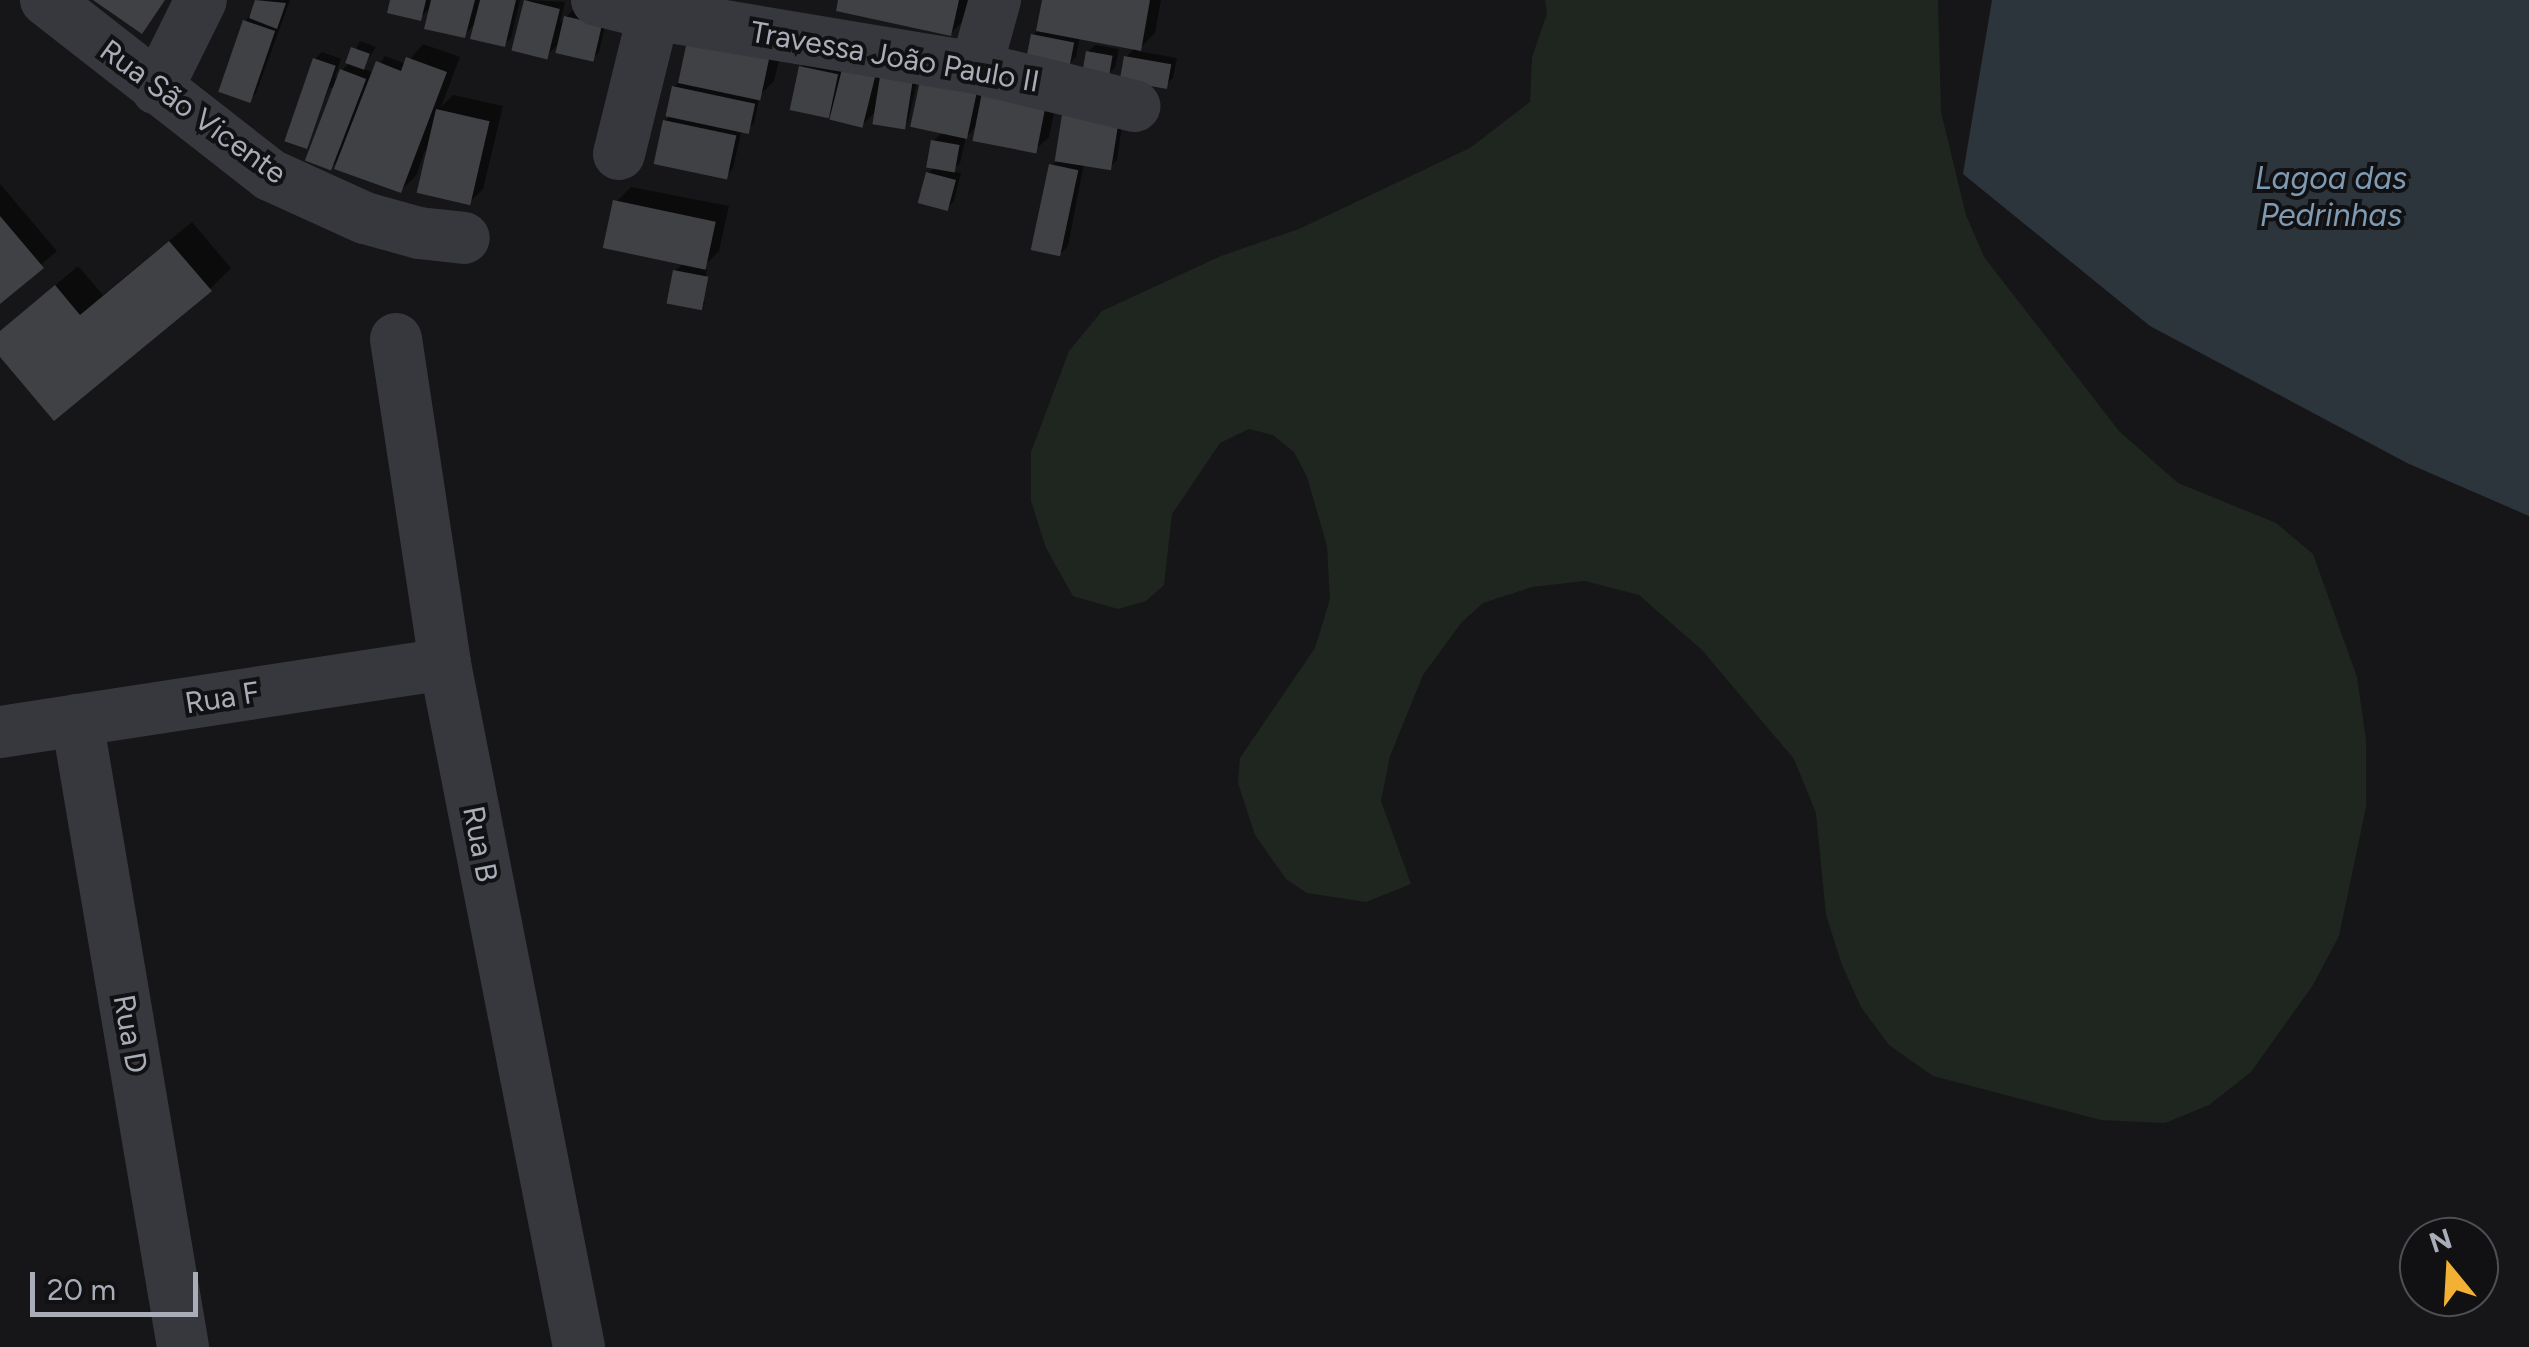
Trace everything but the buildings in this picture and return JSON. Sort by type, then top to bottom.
[{"type":"street","name":"Rua São Vicente","points":[[46,0],[270,174],[365,218],[419,233],[464,238]]},
{"type":"street","points":[[157,89],[201,0]]},
{"type":"street","name":"Travessa João Paulo II","points":[[598,0],[655,7],[976,68],[1134,106]]},
{"type":"street","points":[[976,68],[995,0]]},
{"type":"street","points":[[620,154],[655,7]]},
{"type":"street","name":"Rua B","points":[[396,339],[445,664],[579,1347]]},
{"type":"street","name":"Rua F","points":[[0,732],[445,664]]},
{"type":"street","name":"Rua D","points":[[78,720],[183,1347]]},
{"type":"shaded area","points":[[1545,0],[1938,0],[1941,112],[1966,215],[1984,257],[2119,431],[2178,483],[2276,523],[2313,554],[2357,677],[2366,740],[2366,807],[2339,936],[2313,985],[2251,1072],[2209,1105],[2165,1123],[2101,1120],[1933,1076],[1889,1045],[1861,1007],[1842,965],[1826,915],[1816,813],[1794,759],[1702,650],[1639,595],[1585,581],[1532,587],[1483,603],[1461,623],[1423,675],[1390,756],[1381,801],[1411,884],[1366,902],[1307,893],[1286,879],[1255,835],[1238,783],[1240,758],[1315,648],[1330,599],[1327,546],[1307,477],[1294,452],[1273,435],[1249,429],[1220,443],[1172,514],[1164,585],[1146,601],[1118,609],[1073,596],[1046,548],[1031,501],[1031,452],[1069,351],[1102,311],[1221,256],[1299,229],[1470,148],[1530,102],[1532,57],[1547,14]]},
{"type":"water","name":"Lagoa das Pedrinhas","points":[[1992,0],[2529,0],[2529,516],[2407,463],[2150,326],[1963,174]]}]
